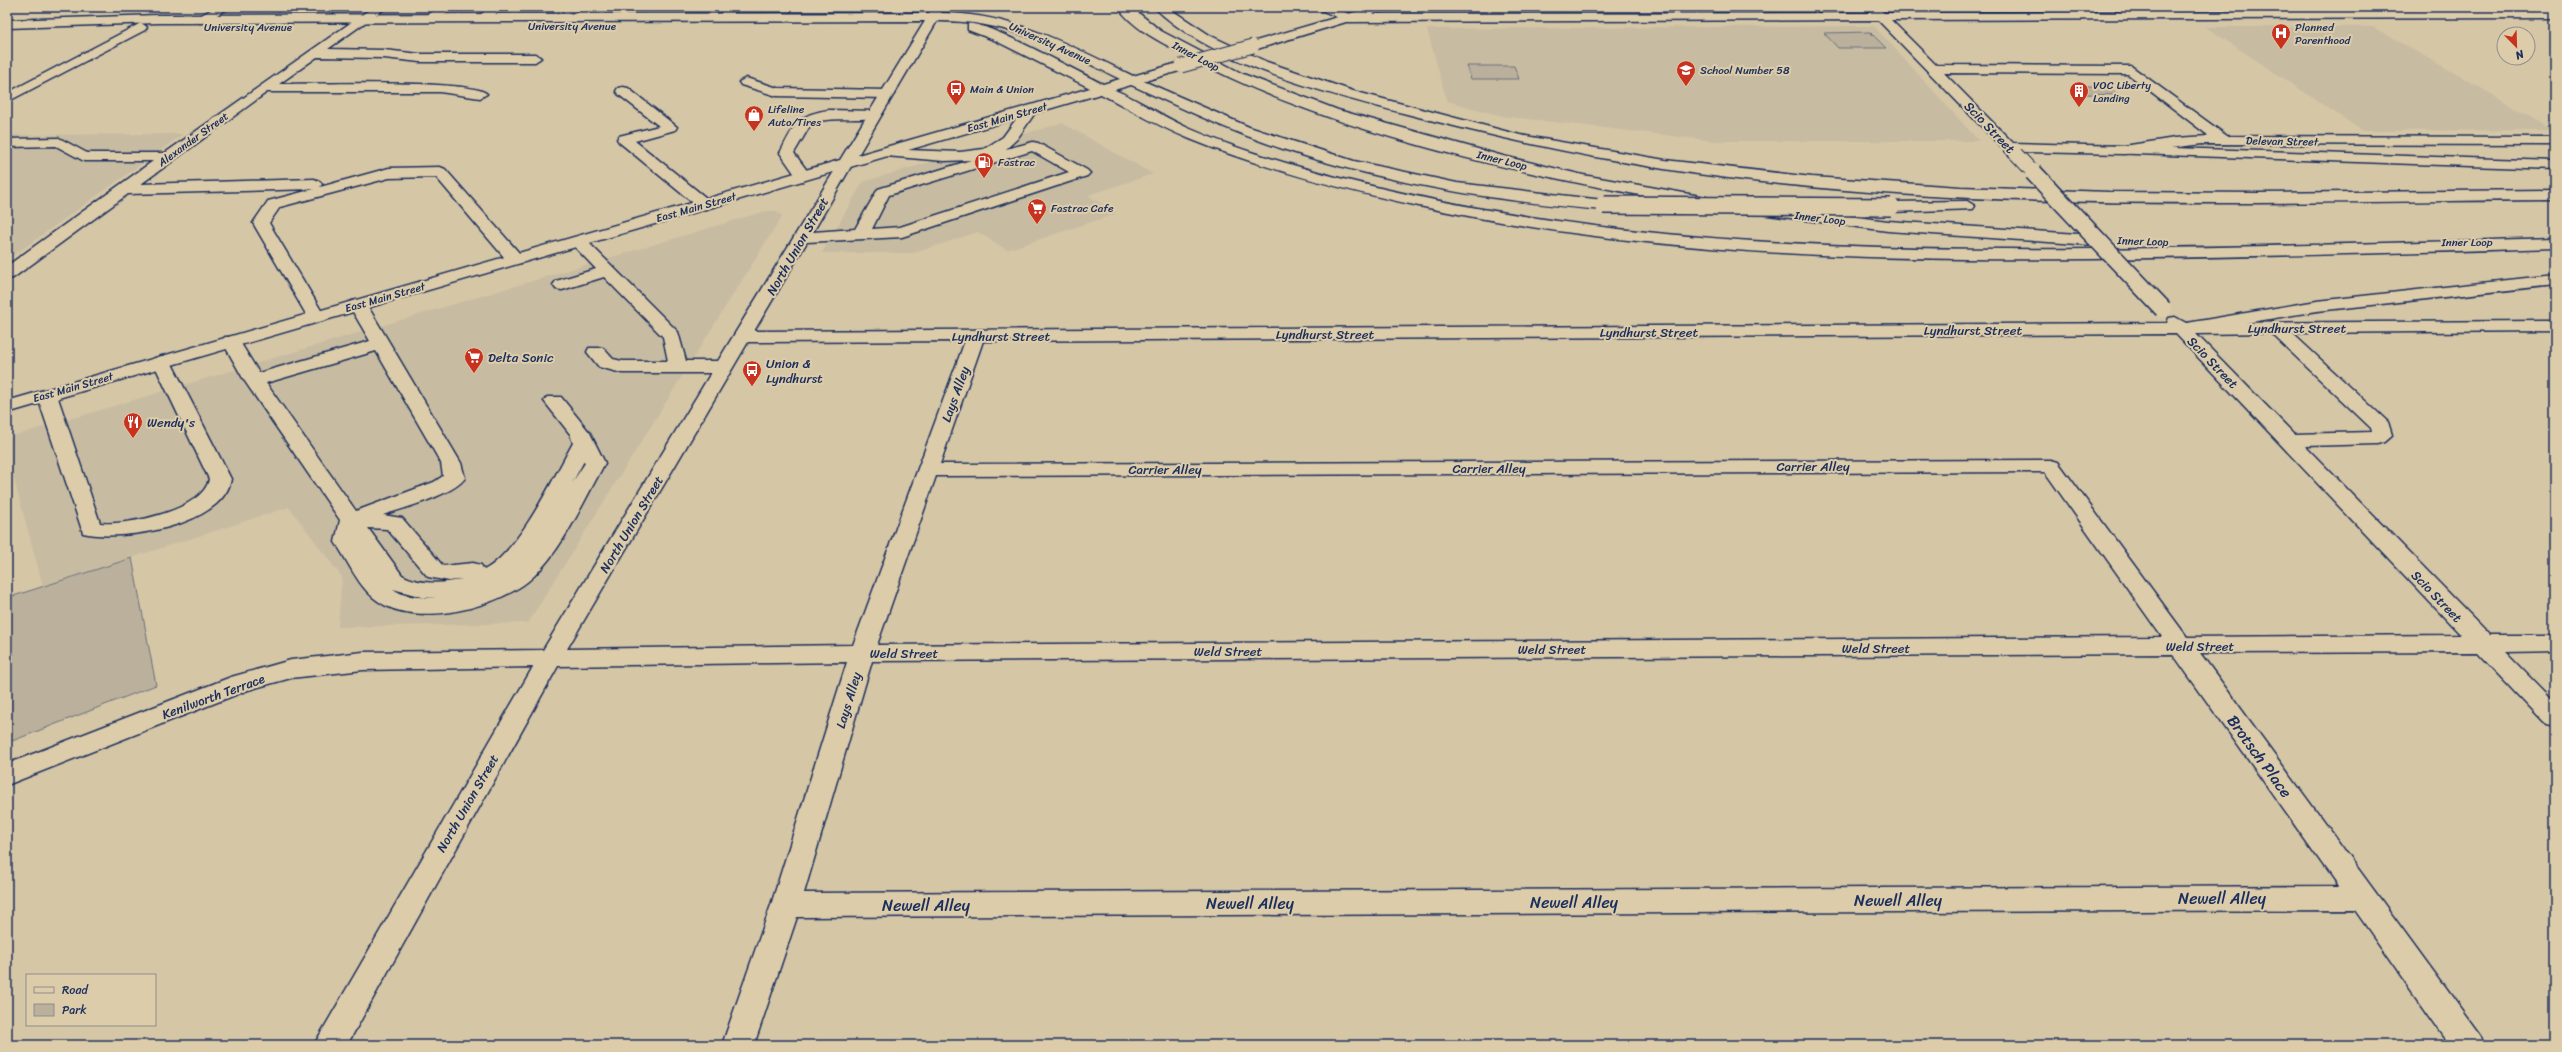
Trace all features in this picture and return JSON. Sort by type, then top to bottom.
[{"type":"main road","points":[[200,19],[225,7]]},
{"type":"main road","name":"Alexander Street","points":[[7,274],[264,88],[381,7]]},
{"type":"main road","points":[[432,18],[447,7]]},
{"type":"main road","points":[[484,18],[496,7]]},
{"type":"main road","points":[[577,18],[590,7]]},
{"type":"main road","points":[[724,17],[732,7]]},
{"type":"main road","name":"Inner Loop","points":[[1124,7],[1139,22],[1163,38],[1226,72],[1282,95],[1348,118],[1459,150],[1536,169],[1725,205],[1888,226],[2098,240],[2300,243],[2555,242]]},
{"type":"main road","name":"Inner Loop","points":[[1160,7],[1181,24],[1213,41],[1298,77],[1356,96],[1511,136],[1678,166],[1820,183],[1968,193],[2146,196],[2555,195]]},
{"type":"main road","points":[[1320,7],[1348,18],[1597,12],[1658,17],[1687,12],[1881,16],[2555,14]]},
{"type":"main road","name":"East Main Street","points":[[7,407],[1384,7]]},
{"type":"main road","points":[[1651,7],[1658,17]]},
{"type":"main road","name":"Scio Street","points":[[1871,7],[2012,150],[2181,329],[2555,718]]},
{"type":"main road","points":[[1993,7],[2004,16]]},
{"type":"main road","points":[[2111,7],[2123,15]]},
{"type":"main road","name":"University Avenue","points":[[28,24],[200,19],[360,22],[432,18],[933,16],[980,18],[1012,24],[1253,134],[1337,161],[1413,179],[1487,193],[1603,204],[1691,207],[1891,207],[2153,204],[2404,196]]},
{"type":"main road","name":"University Avenue","points":[[7,24],[141,27],[360,22],[933,16],[960,26],[986,31],[1204,139],[1338,182],[1408,200],[1507,220],[1656,240],[1782,250],[1909,254],[2231,253],[2555,242]]},
{"type":"main road","name":"North Union Street","points":[[330,1045],[550,658],[744,337],[933,16]]},
{"type":"main road","points":[[7,98],[141,27]]},
{"type":"main road","points":[[315,53],[384,54],[420,58],[535,58]]},
{"type":"main road","points":[[1933,69],[2131,70],[2225,141]]},
{"type":"main road","points":[[746,82],[777,92],[887,94]]},
{"type":"main road","points":[[264,88],[440,88],[480,94]]},
{"type":"main road","points":[[623,90],[670,127],[624,139],[704,204]]},
{"type":"main road","points":[[886,152],[968,156],[993,155],[1006,144],[1030,110]]},
{"type":"main road","points":[[803,176],[787,154],[805,122],[814,117],[835,115],[874,115]]},
{"type":"main road","name":"Delevan Street","points":[[2012,150],[2112,150],[2142,148],[2184,141],[2555,141]]},
{"type":"main road","points":[[7,143],[58,142],[84,157],[169,157]]},
{"type":"main road","points":[[802,237],[902,232],[1082,173],[1033,146],[993,155],[883,192],[861,234]]},
{"type":"main road","points":[[2112,150],[2555,165]]},
{"type":"main road","points":[[316,317],[261,223],[274,204],[389,172],[440,172],[515,259]]},
{"type":"main road","points":[[125,189],[349,183]]},
{"type":"main road","points":[[578,241],[672,336],[678,367]]},
{"type":"main road","points":[[562,285],[606,271]]},
{"type":"main road","points":[[2181,329],[2317,306],[2555,280]]},
{"type":"main road","points":[[351,520],[441,486],[454,478],[450,463],[358,305]]},
{"type":"main road","name":"Lyndhurst Street","points":[[744,337],[2555,326]]},
{"type":"main road","points":[[2276,328],[2381,426],[2382,431],[2382,435],[2377,438],[2288,440]]},
{"type":"main road","name":"Lays Alley","points":[[738,1045],[786,905],[862,653],[976,336]]},
{"type":"main road","points":[[231,341],[254,380],[394,580],[416,588],[454,589],[480,582],[503,570],[514,559],[561,485],[583,443]]},
{"type":"main road","points":[[254,380],[380,344]]},
{"type":"main road","points":[[596,352],[606,363],[622,367],[725,367]]},
{"type":"main road","points":[[47,395],[91,528],[99,532],[111,532],[152,524],[201,506],[213,497],[219,487],[220,479],[162,362]]},
{"type":"main road","points":[[351,520],[346,542],[374,582],[392,599],[418,605],[438,604],[487,594],[518,579],[538,556],[595,463],[583,443],[580,434],[554,401]]},
{"type":"main road","name":"Carrier Alley","points":[[928,470],[2051,466]]},
{"type":"main road","name":"Brotsch Place","points":[[2051,466],[2361,898],[2469,1045]]},
{"type":"main road","points":[[351,520],[394,523],[432,569],[441,574],[479,569],[500,560],[521,547]]},
{"type":"main road","name":"Weld Street","points":[[550,658],[862,653],[2555,643]]},
{"type":"main road","name":"Kenilworth Terrace","points":[[7,775],[240,683],[292,669],[363,661],[550,658]]},
{"type":"main road","name":"Newell Alley","points":[[786,905],[2361,898]]},
{"type":"shaded area","name":"School Number 58","points":[[1874,26],[1979,141],[1715,141],[1502,116],[1447,101],[1427,29]]},
{"type":"shaded area","points":[[2206,27],[2373,27],[2555,130],[2363,131]]},
{"type":"shaded area","points":[[1062,123],[1153,174],[1088,195],[1115,214],[1007,250],[978,232],[914,253],[822,253],[863,182]]},
{"type":"shaded area","points":[[183,134],[7,260],[7,135]]},
{"type":"shaded area","points":[[766,211],[776,211],[782,216],[528,623],[338,627],[342,577],[289,507],[43,586],[7,453],[7,438]]},
{"type":"green space","points":[[1870,32],[1886,48],[1838,48],[1824,33]]},
{"type":"green space","points":[[1467,66],[1514,66],[1519,79],[1471,79]]},
{"type":"green space","points":[[2073,86],[2108,86],[2118,95],[2082,94]]},
{"type":"green space","points":[[132,558],[156,685],[7,743],[7,598]]},
{"type":"place","name":"Planned Parenthood","points":[[2281,50]]},
{"type":"place","name":"School Number 58","points":[[1686,87]]},
{"type":"place","name":"Main & Union","points":[[956,106]]},
{"type":"place","name":"VOC Liberty Landing","points":[[2079,108]]},
{"type":"place","name":"Lifeline Auto/Tires","points":[[754,132]]},
{"type":"place","name":"Fastrac","points":[[984,179]]},
{"type":"place","name":"Fastrac Cafe","points":[[1037,225]]},
{"type":"place","name":"Delta Sonic","points":[[474,374]]},
{"type":"place","name":"Union & Lyndhurst","points":[[752,387]]},
{"type":"place","name":"Wendy's","points":[[133,439]]}]
